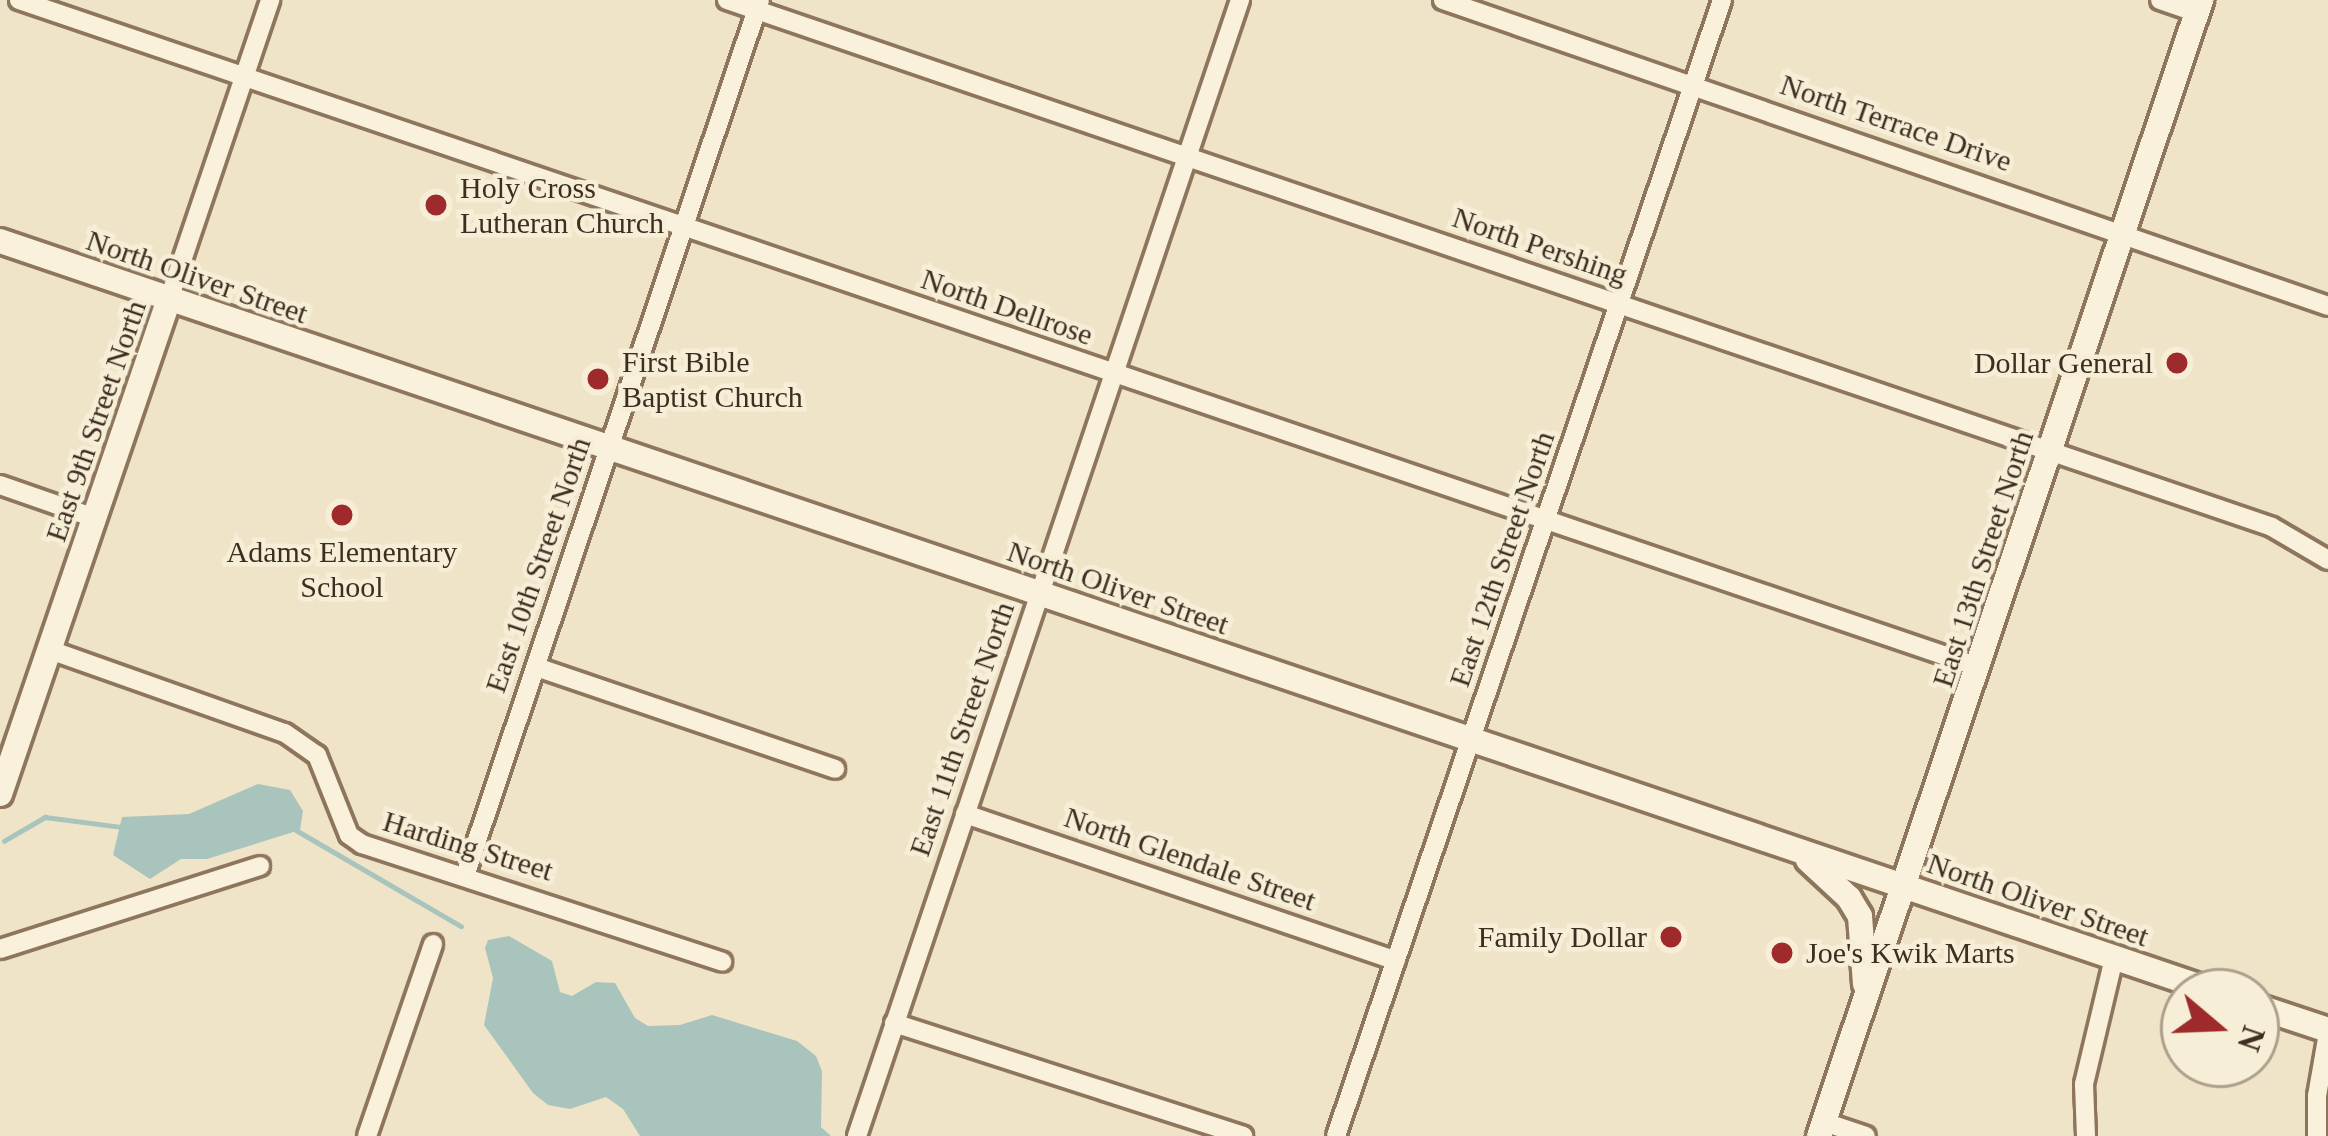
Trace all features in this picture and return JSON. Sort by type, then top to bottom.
[{"type":"main road","name":"East 13th Street North","points":[[1822,1129],[2199,6]]},
{"type":"main road","name":"North Oliver Street","points":[[0,241],[2160,973]]},
{"type":"main road","name":"East 9th Street North","points":[[0,794],[11,726],[50,650],[169,299]]},
{"type":"main road","points":[[1798,850],[1850,898],[1860,916],[1865,1000]]},
{"type":"main road","points":[[2280,1014],[2328,1031]]},
{"type":"street","name":"North Dellrose","points":[[19,0],[1978,667]]},
{"type":"street","name":"East 9th Street North","points":[[169,299],[270,0]]},
{"type":"street","name":"North Pershing","points":[[728,0],[758,5],[1187,157],[2272,527],[2328,560]]},
{"type":"street","name":"East 11th Street North","points":[[856,1136],[1240,0]]},
{"type":"street","name":"North Terrace Drive","points":[[1443,0],[2328,305]]},
{"type":"street","name":"East 12th Street North","points":[[1336,1136],[1721,0]]},
{"type":"street","points":[[2160,0],[2199,6]]},
{"type":"street","name":"East 10th Street North","points":[[465,877],[758,5]]},
{"type":"street","points":[[0,485],[94,518]]},
{"type":"street","name":"Harding Street","points":[[50,650],[285,733],[317,755],[349,835],[362,844],[722,962]]},
{"type":"street","points":[[536,667],[835,769]]},
{"type":"street","name":"North Glendale Street","points":[[965,814],[1396,961]]},
{"type":"street","points":[[0,949],[260,866]]},
{"type":"street","points":[[367,1136],[433,944]]},
{"type":"street","points":[[2086,1136],[2084,1084],[2114,958]]},
{"type":"street","points":[[894,1023],[1243,1136]]},
{"type":"street","points":[[2317,1136],[2317,1096],[2328,1031]]},
{"type":"street","points":[[1822,1129],[1866,1136]]},
{"type":"water","points":[[258,784],[290,790],[303,811],[300,830],[207,859],[181,859],[150,879],[113,855],[122,817],[189,814]]},
{"type":"water","points":[[509,936],[552,961],[560,992],[572,996],[596,982],[615,983],[635,1018],[648,1026],[680,1025],[712,1015],[797,1041],[816,1056],[822,1071],[821,1127],[831,1136],[640,1136],[623,1109],[606,1097],[570,1109],[548,1105],[533,1093],[484,1025],[493,978],[485,948],[488,940]]},
{"type":"waterway","points":[[4,841],[45,817],[122,827]]},
{"type":"waterway","points":[[296,830],[461,926]]},
{"type":"place","name":"Holy Cross Lutheran Church","points":[[436,205]]},
{"type":"place","name":"Dollar General","points":[[2177,363]]},
{"type":"place","name":"First Bible Baptist Church","points":[[598,379]]},
{"type":"place","name":"Adams Elementary School","points":[[342,515]]},
{"type":"place","name":"Family Dollar","points":[[1671,937]]},
{"type":"place","name":"Joe's Kwik Marts","points":[[1782,953]]}]
